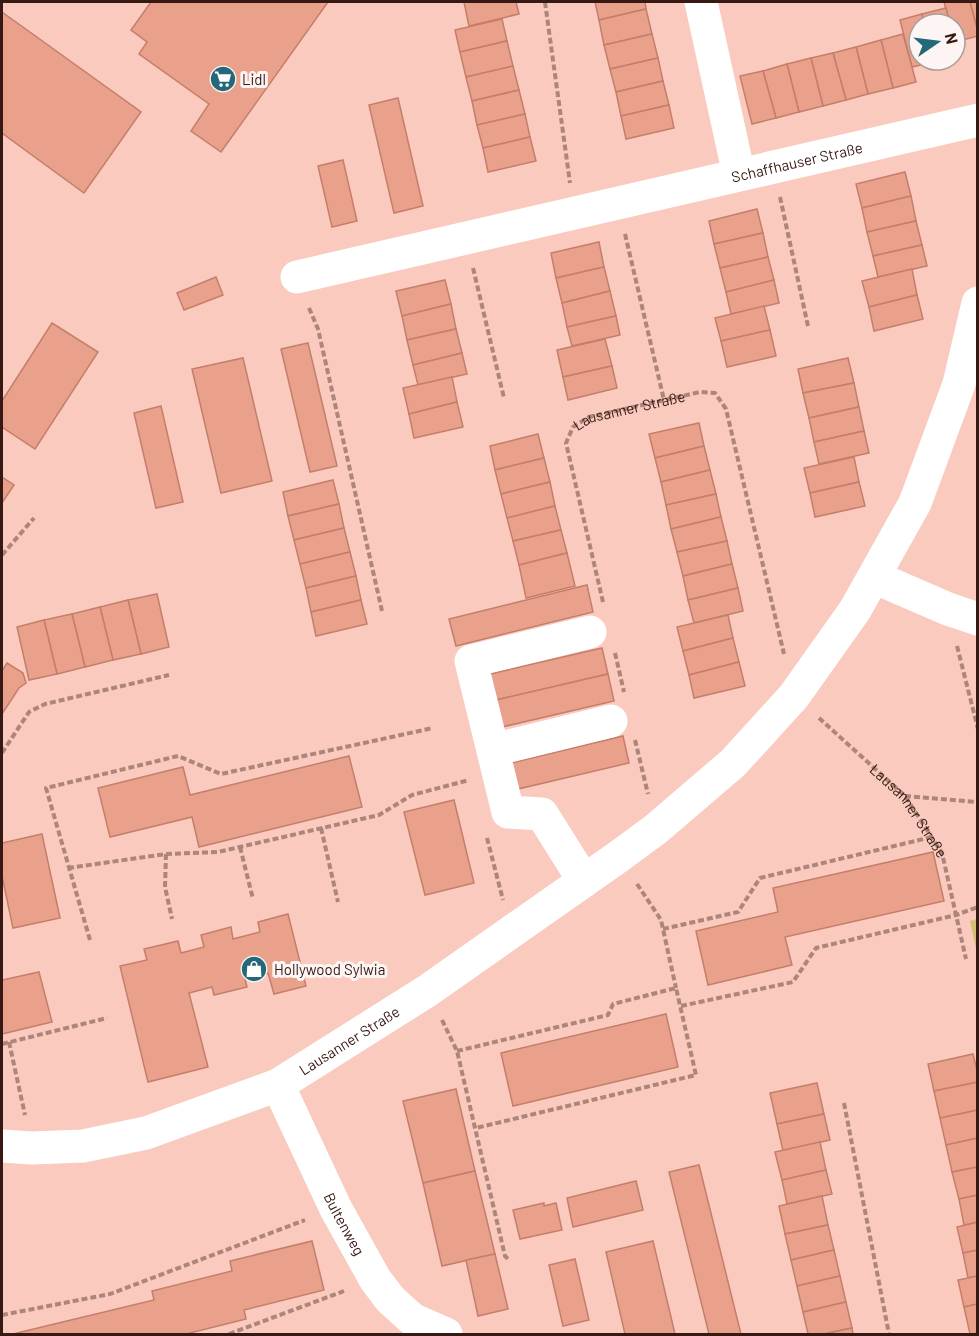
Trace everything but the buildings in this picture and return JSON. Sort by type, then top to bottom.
[{"type":"street","points":[[701,2],[739,175]]},
{"type":"street","name":"Schaffhauser Straße","points":[[297,277],[978,120]]},
{"type":"street","name":"Lausanner Straße","points":[[17,1147],[83,1146],[146,1133],[278,1085],[427,991],[511,933],[656,829],[733,763],[794,696],[855,610],[915,503],[959,384],[978,303]]},
{"type":"street","points":[[874,577],[963,614]]},
{"type":"street","points":[[584,881],[542,814],[508,812],[471,661],[602,640]]},
{"type":"street","points":[[496,761],[623,717]]},
{"type":"street","name":"Bultenweg","points":[[278,1085],[336,1209],[375,1279],[390,1299],[412,1319],[446,1335]]},
{"type":"path","points":[[545,2],[574,213]]},
{"type":"path","points":[[774,167],[808,326]]},
{"type":"path","points":[[618,203],[664,400]]},
{"type":"path","points":[[466,238],[504,398]]},
{"type":"path","points":[[297,277],[318,329],[381,611]]},
{"type":"path","name":"Lausanner Straße","points":[[603,602],[566,443],[573,427],[589,417],[700,392],[715,393],[726,410],[794,696],[905,796],[932,837],[942,853],[966,959]]},
{"type":"path","points":[[2,555],[34,518]]},
{"type":"path","points":[[963,614],[978,729]]},
{"type":"path","points":[[602,640],[656,829]]},
{"type":"path","points":[[2,753],[29,712],[45,704],[170,675]]},
{"type":"path","points":[[90,940],[46,788],[178,756],[221,774],[433,728]]},
{"type":"path","points":[[68,868],[166,854],[218,852],[379,814],[412,795],[496,761]]},
{"type":"path","points":[[905,796],[978,802]]},
{"type":"path","points":[[321,828],[338,902]]},
{"type":"path","points":[[486,834],[511,933]]},
{"type":"path","points":[[663,929],[738,912],[760,878],[932,837]]},
{"type":"path","points":[[240,847],[253,899]]},
{"type":"path","points":[[166,854],[165,887],[172,919]]},
{"type":"path","points":[[476,1128],[696,1075],[661,920],[618,857]]},
{"type":"path","points":[[681,1006],[793,982],[816,948],[956,915],[978,907]]},
{"type":"path","points":[[457,1051],[608,1015],[613,1004],[676,988]]},
{"type":"path","points":[[427,991],[457,1051],[506,1256],[509,1260]]},
{"type":"path","points":[[2,1044],[107,1018]]},
{"type":"path","points":[[9,1042],[17,1147]]},
{"type":"path","points":[[844,1104],[889,1335]]},
{"type":"path","points":[[2,1315],[110,1294],[336,1209]]},
{"type":"path","points":[[229,1335],[375,1279]]},
{"type":"shaded area","points":[[978,919],[977,953],[970,921]]},
{"type":"place","name":"Lidl","points":[[223,79]]},
{"type":"place","name":"Hollywood Sylwia","points":[[254,969]]}]
